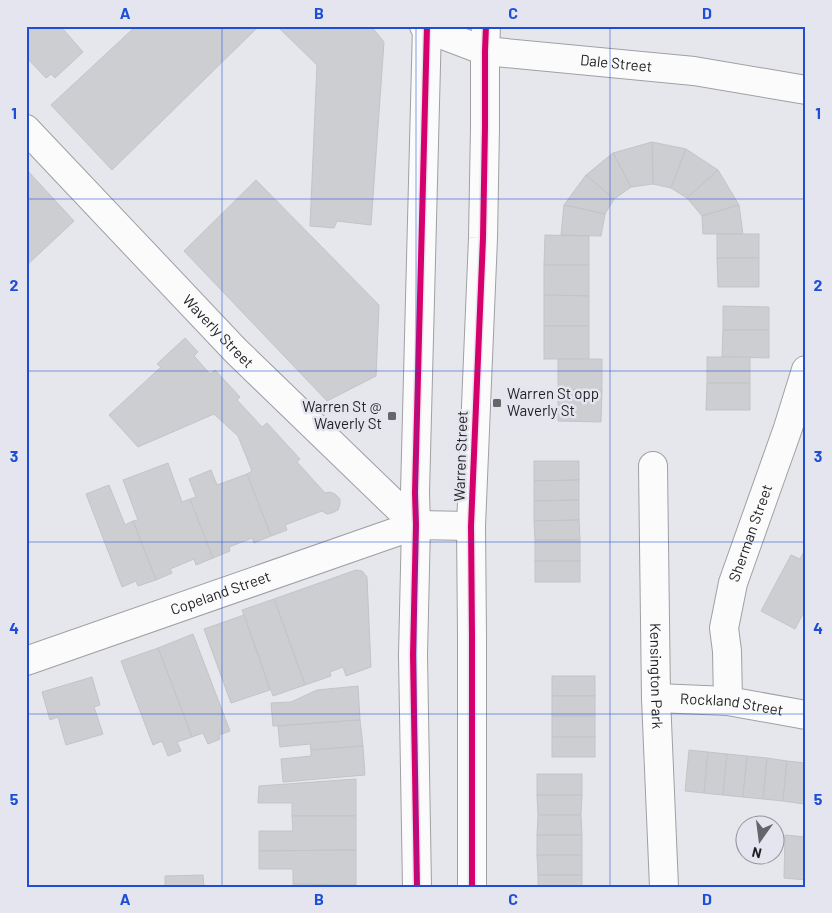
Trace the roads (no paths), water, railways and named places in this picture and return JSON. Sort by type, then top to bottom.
[{"type":"street","name":"Dale Street","points":[[426,27],[806,90]]},
{"type":"street","points":[[417,887],[413,655],[426,27]]},
{"type":"street","name":"Warren Street","points":[[472,887],[471,526],[483,238],[485,38]]},
{"type":"street","name":"Waverly Street","points":[[26,130],[236,351],[416,525]]},
{"type":"street","name":"Sherman Street","points":[[728,700],[727,651],[724,628],[733,583],[788,428],[806,370]]},
{"type":"street","name":"Kensington Park","points":[[653,466],[656,698],[664,887]]},
{"type":"street","points":[[416,525],[471,526]]},
{"type":"street","name":"Copeland Street","points":[[26,661],[416,525]]},
{"type":"street","name":"Rockland Street","points":[[656,698],[728,700],[806,715]]},
{"type":"place","name":"Warren St opp Waverly St","points":[[497,403]]},
{"type":"place","name":"Warren St @ Waverly St","points":[[392,416]]}]
